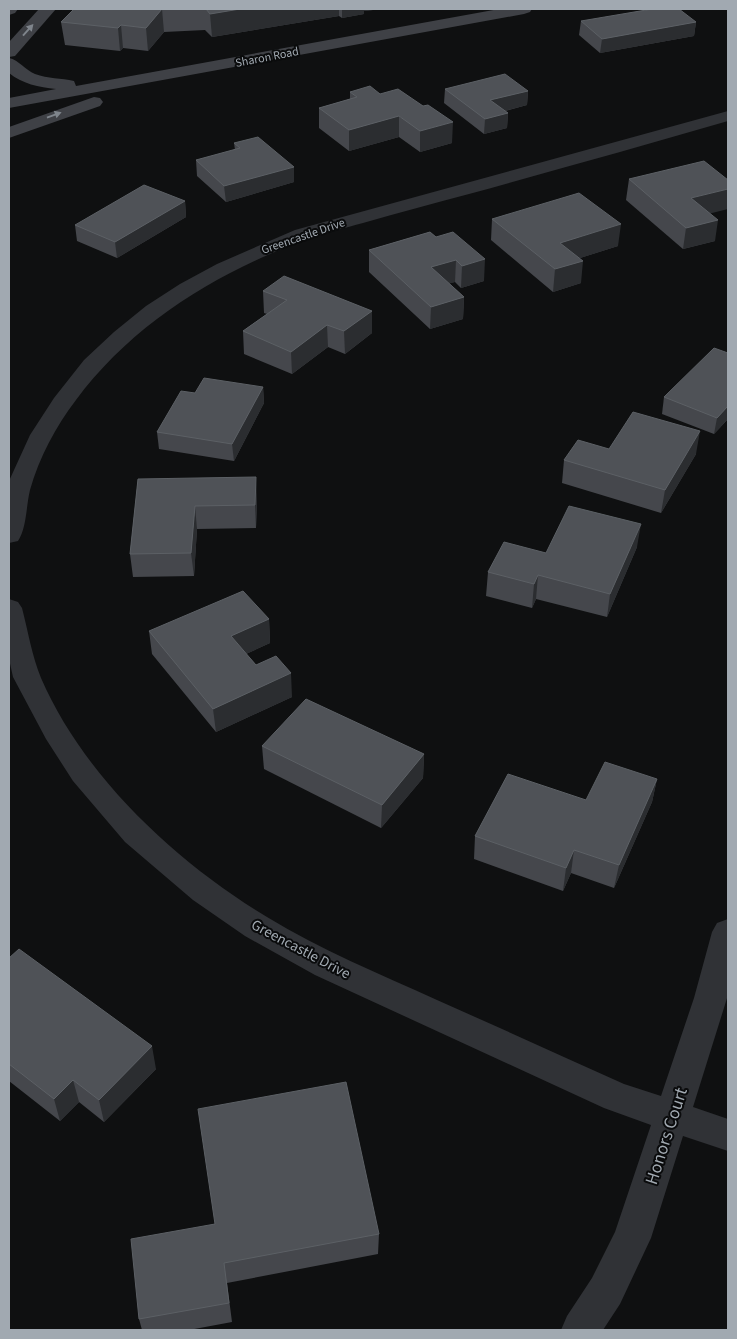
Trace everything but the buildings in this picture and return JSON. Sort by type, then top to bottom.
[{"type":"main road","points":[[9,52],[48,9]]},
{"type":"main road","name":"Sharon Road","points":[[9,102],[130,82],[524,9]]},
{"type":"main road","points":[[9,133],[112,96],[188,80],[261,58]]},
{"type":"main road","points":[[9,63],[12,68],[22,74],[37,81],[53,84],[81,86],[130,82]]},
{"type":"street","name":"Greencastle Drive","points":[[9,535],[21,482],[30,457],[54,413],[87,370],[126,332],[186,288],[250,254],[302,234],[728,116]]},
{"type":"street","name":"Greencastle Drive","points":[[10,619],[27,677],[56,732],[83,773],[136,834],[204,891],[256,927],[328,965],[616,1097],[728,1135]]},
{"type":"street","name":"Honors Court","points":[[581,1330],[606,1291],[632,1238],[711,998],[728,932]]}]
